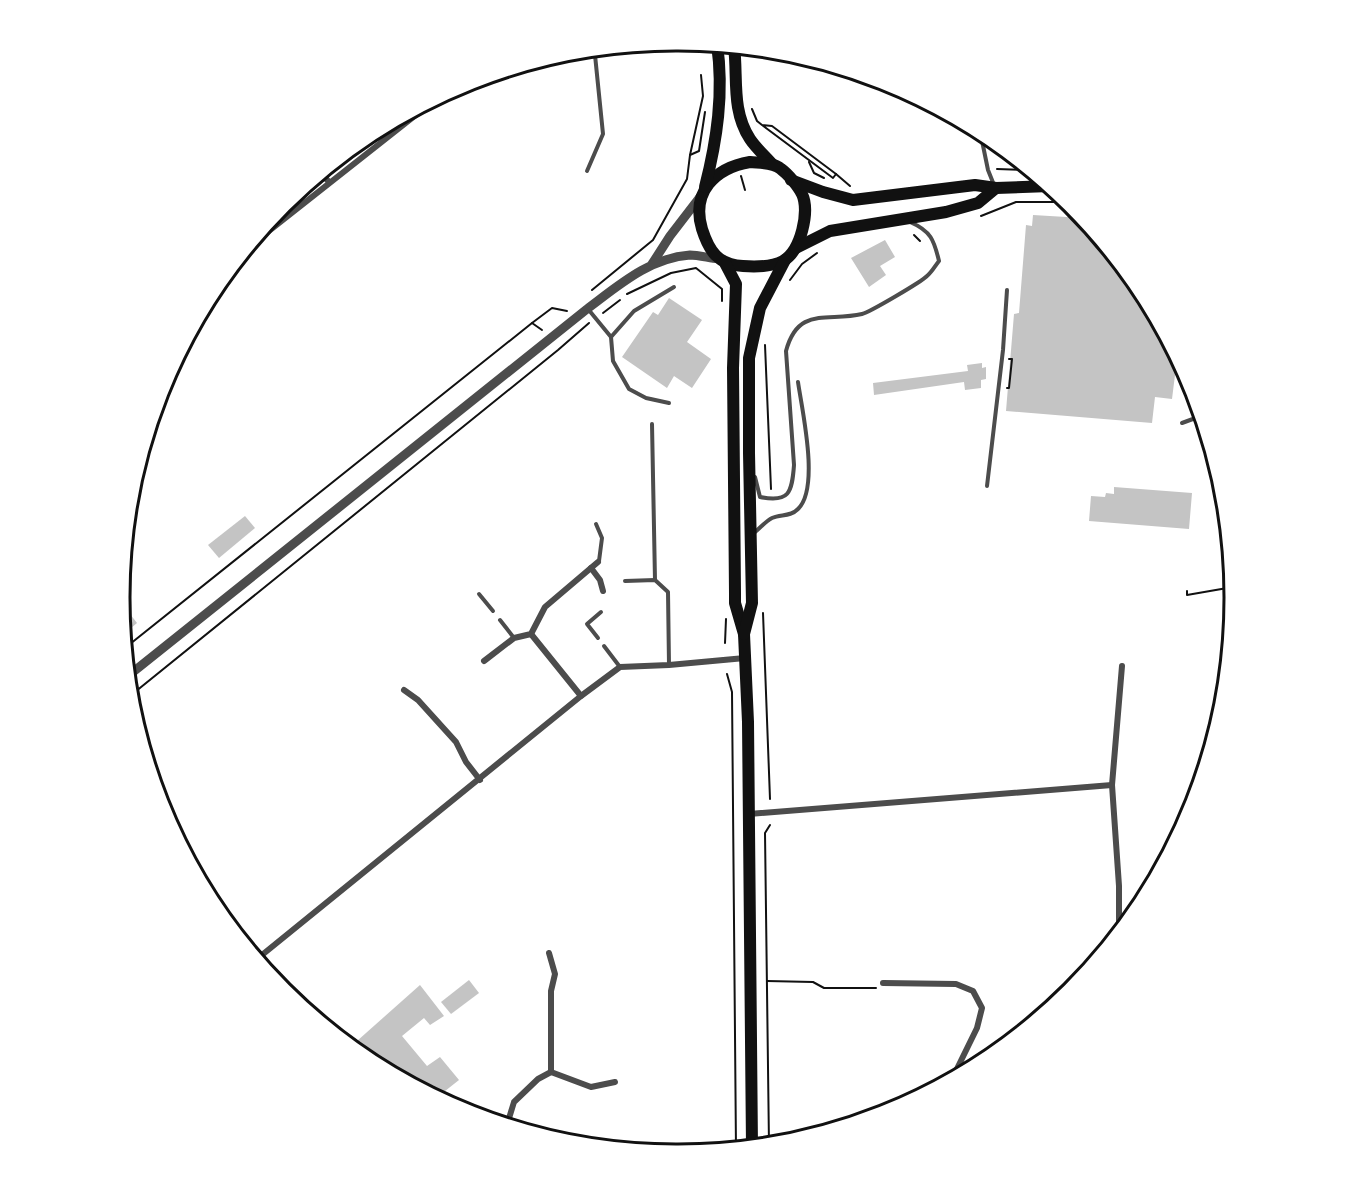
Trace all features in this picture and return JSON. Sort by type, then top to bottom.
[{"type":"main road","points":[[718,53],[720,65],[717,135],[698,213],[706,240],[736,284],[733,368],[735,603],[744,634],[745,658],[752,1138]]},
{"type":"main road","points":[[734,54],[736,96],[740,119],[750,139],[772,164]]},
{"type":"main road","points":[[703,192],[722,172],[735,165],[750,162],[772,164],[781,168],[802,195],[805,214],[803,231],[796,248],[785,260],[760,308],[749,358],[748,453],[752,603],[744,634]]},
{"type":"main road","points":[[790,180],[853,200],[975,184],[996,189],[1037,187]]},
{"type":"main road","points":[[796,248],[830,231],[946,212],[978,203],[996,189]]},
{"type":"main road","points":[[721,261],[752,267],[768,266],[785,260]]},
{"type":"street","points":[[284,218],[403,124]]},
{"type":"street","points":[[652,264],[703,192]]},
{"type":"street","points":[[135,670],[626,280],[652,264],[690,255],[721,261]]},
{"type":"street","points":[[484,661],[514,638],[531,634],[545,607],[598,562]]},
{"type":"street","points":[[591,568],[600,580],[603,591]]},
{"type":"street","points":[[531,634],[581,696]]},
{"type":"street","points":[[263,954],[620,666],[669,665],[745,658]]},
{"type":"street","points":[[1119,918],[1112,785],[1122,666]]},
{"type":"street","points":[[404,690],[418,700],[456,742],[466,762],[480,780]]},
{"type":"street","points":[[749,814],[1112,785]]},
{"type":"street","points":[[549,953],[555,974],[551,992],[550,1072]]},
{"type":"street","points":[[883,983],[956,984],[973,991],[982,1008],[977,1028],[958,1066]]},
{"type":"street","points":[[550,1072],[591,1087],[615,1082]]},
{"type":"street","points":[[509,1117],[514,1102],[538,1079],[550,1072]]},
{"type":"lane","points":[[587,171],[603,134],[595,58]]},
{"type":"lane","points":[[983,144],[988,170],[996,189]]},
{"type":"lane","points":[[748,453],[760,496],[775,500],[786,496],[793,484],[794,465],[786,351],[790,334],[802,323],[821,318],[864,314],[928,276],[939,261],[934,240],[920,227],[900,218]]},
{"type":"lane","points":[[611,337],[634,311],[674,287]]},
{"type":"lane","points":[[987,486],[1003,350],[1007,290]]},
{"type":"lane","points":[[587,309],[611,337],[613,361],[629,389],[646,398],[669,403]]},
{"type":"lane","points":[[751,535],[773,518],[791,514],[800,508],[807,493],[810,471],[798,382]]},
{"type":"lane","points":[[1182,423],[1193,419]]},
{"type":"lane","points":[[652,424],[655,580]]},
{"type":"lane","points":[[596,524],[602,538],[598,562]]},
{"type":"lane","points":[[625,581],[655,580],[668,592],[669,665]]},
{"type":"lane","points":[[479,594],[493,611]]},
{"type":"lane","points":[[598,638],[587,624],[601,612]]},
{"type":"lane","points":[[500,620],[514,638]]},
{"type":"lane","points":[[604,646],[620,666]]},
{"type":"path","points":[[592,290],[653,240],[687,179],[703,96],[701,75],[709,80]]},
{"type":"path","points":[[690,155],[699,151],[708,90]]},
{"type":"path","points":[[747,99],[762,125],[833,178],[836,174]]},
{"type":"path","points":[[762,125],[772,126],[844,180]]},
{"type":"path","points":[[807,159],[814,173],[831,182]]},
{"type":"path","points":[[995,169],[1017,170]]},
{"type":"path","points":[[840,186],[853,189]]},
{"type":"path","points":[[977,217],[1016,202],[1053,202]]},
{"type":"path","points":[[138,689],[627,294],[671,273],[696,268],[722,289],[722,300]]},
{"type":"path","points":[[133,642],[532,323],[552,308],[566,311]]},
{"type":"path","points":[[532,323],[541,331]]},
{"type":"path","points":[[1187,591],[1188,595],[1223,589]]},
{"type":"path","points":[[762,604],[770,799]]},
{"type":"path","points":[[724,643],[726,613]]},
{"type":"path","points":[[727,674],[732,692],[736,1140]]},
{"type":"path","points":[[769,1136],[765,832],[770,825]]},
{"type":"path","points":[[767,981],[813,982],[824,988],[874,990],[883,983]]},
{"type":"building","points":[[1033,215],[1069,217],[1111,265],[1150,324],[1176,375],[1172,399],[1155,397],[1152,423],[1006,411],[1014,314],[1019,313],[1026,225],[1032,226]]},
{"type":"building","points":[[885,240],[895,257],[880,266],[886,275],[869,287],[851,258]]},
{"type":"building","points":[[669,298],[702,320],[687,342],[711,359],[692,388],[674,376],[667,388],[622,357],[653,312],[658,315]]},
{"type":"building","points":[[982,363],[982,368],[986,367],[986,379],[981,380],[981,388],[965,390],[964,382],[874,395],[873,383],[968,371],[967,365]]},
{"type":"building","points":[[1114,487],[1192,493],[1189,529],[1089,521],[1091,496],[1105,497],[1106,493],[1114,494]]},
{"type":"building","points":[[245,516],[255,528],[219,558],[208,545]]},
{"type":"building","points":[[131,615],[137,623],[132,627]]},
{"type":"building","points":[[469,980],[479,993],[451,1014],[441,1002]]},
{"type":"building","points":[[420,985],[444,1016],[430,1025],[424,1018],[402,1036],[427,1066],[440,1057],[459,1080],[444,1092],[404,1071],[357,1041]]}]
